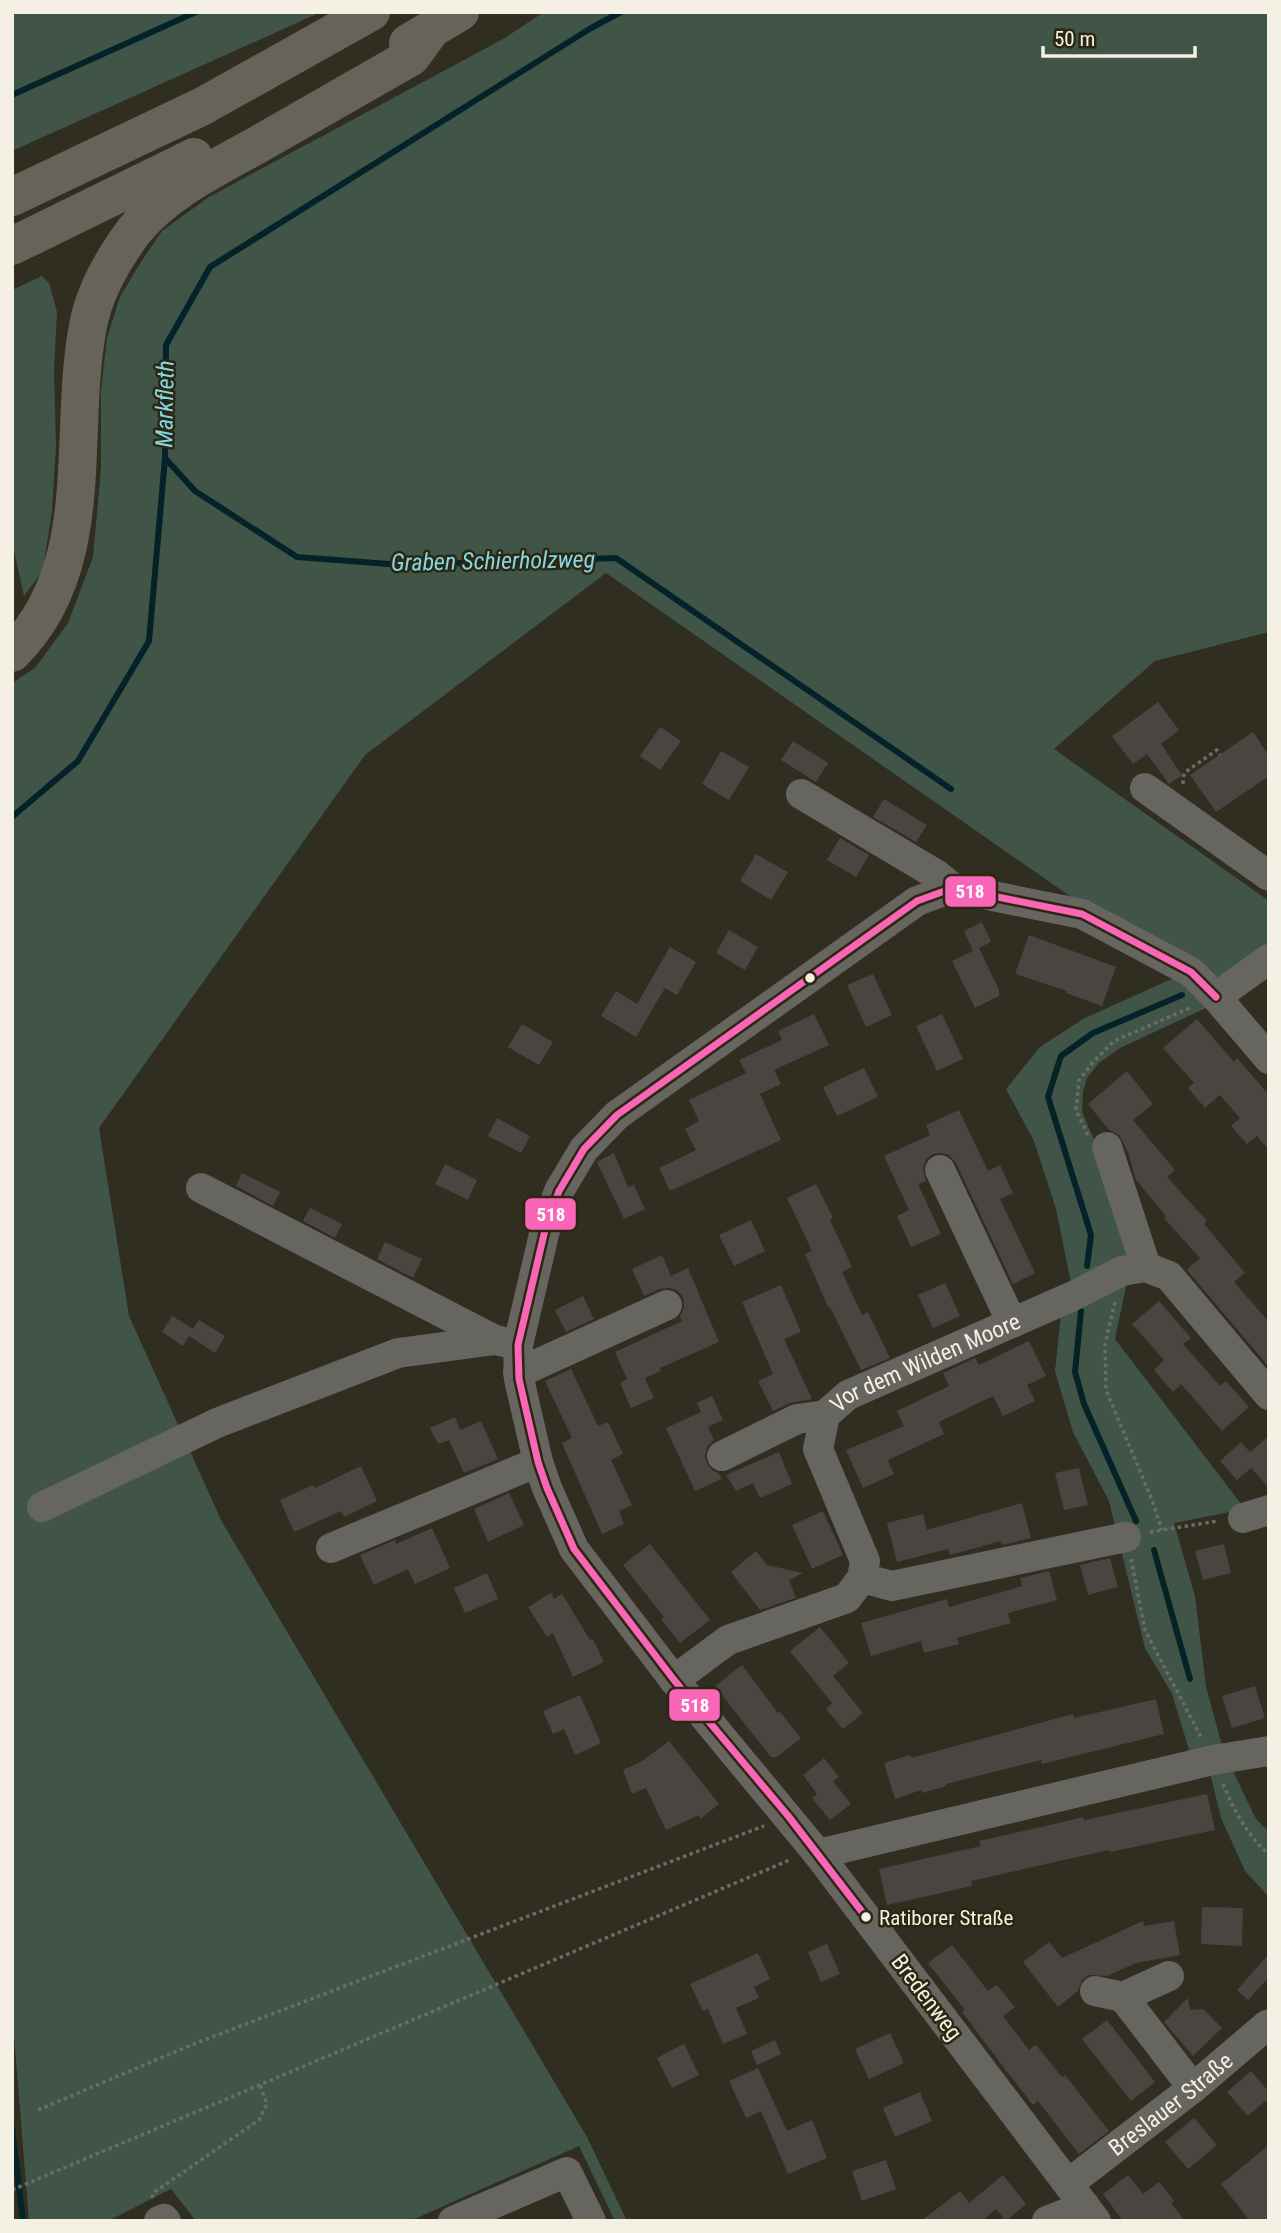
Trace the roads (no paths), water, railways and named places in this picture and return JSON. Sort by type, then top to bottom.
[{"type":"highway","points":[[12,197],[203,106],[371,12]]},
{"type":"highway","points":[[12,246],[225,142],[445,21]]},
{"type":"highway","points":[[12,653],[42,615],[57,586],[67,554],[73,520],[88,324],[116,257],[135,230],[166,200],[411,57],[445,21]]},
{"type":"street","points":[[1145,788],[1269,876]]},
{"type":"street","points":[[801,794],[937,875],[953,888],[1082,914],[1191,972],[1269,1059]]},
{"type":"street","points":[[510,1353],[545,1230],[559,1191],[584,1149],[617,1115],[917,901],[953,888]]},
{"type":"street","points":[[1216,997],[1269,959]]},
{"type":"street","points":[[1107,1147],[1146,1267],[1170,1276],[1269,1395]]},
{"type":"street","points":[[940,1170],[1012,1323]]},
{"type":"street","points":[[201,1188],[510,1353]]},
{"type":"street","name":"Vor dem Wilden Moore","points":[[862,1578],[866,1561],[817,1449],[825,1415],[848,1395],[1073,1296],[1122,1271],[1146,1267]]},
{"type":"street","points":[[41,1507],[217,1423],[398,1353],[510,1353],[667,1305]]},
{"type":"street","name":"Bredenweg","points":[[510,1353],[538,1462],[574,1549],[674,1680],[818,1854],[1083,2204]]},
{"type":"street","points":[[722,1456],[797,1419],[825,1415]]},
{"type":"street","points":[[331,1548],[538,1462]]},
{"type":"street","points":[[674,1680],[728,1640],[847,1598],[862,1578],[892,1586],[1126,1537]]},
{"type":"street","points":[[818,1854],[1213,1760],[1269,1751]]},
{"type":"street","points":[[1169,1976],[1109,1994],[1193,2088]]},
{"type":"street","name":"Breslauer Straße","points":[[1046,2221],[1083,2204],[1193,2088],[1269,2026]]},
{"type":"street","points":[[453,2221],[567,2172],[591,2221]]},
{"type":"waterway","points":[[12,95],[196,12]]},
{"type":"waterway","name":"Markfleth","points":[[12,817],[78,761],[149,641],[165,458],[166,345],[210,267],[591,28],[621,12]]},
{"type":"waterway","name":"Graben Schierholzweg","points":[[165,458],[195,491],[297,557],[402,565],[616,558],[951,789]]},
{"type":"waterway","name":"Graben Schierholzweg","points":[[1087,1266],[1091,1235],[1048,1097],[1061,1056],[1093,1033],[1182,995]]},
{"type":"waterway","name":"Graben Schierholzweg","points":[[1081,1311],[1075,1372],[1084,1404],[1136,1521]]},
{"type":"waterway","name":"Graben Schierholzweg","points":[[1154,1550],[1190,1679]]},
{"type":"waterway","points":[[12,2128],[23,2221]]},
{"type":"place","name":"Ratiborer Straße","points":[[866,1917]]}]
